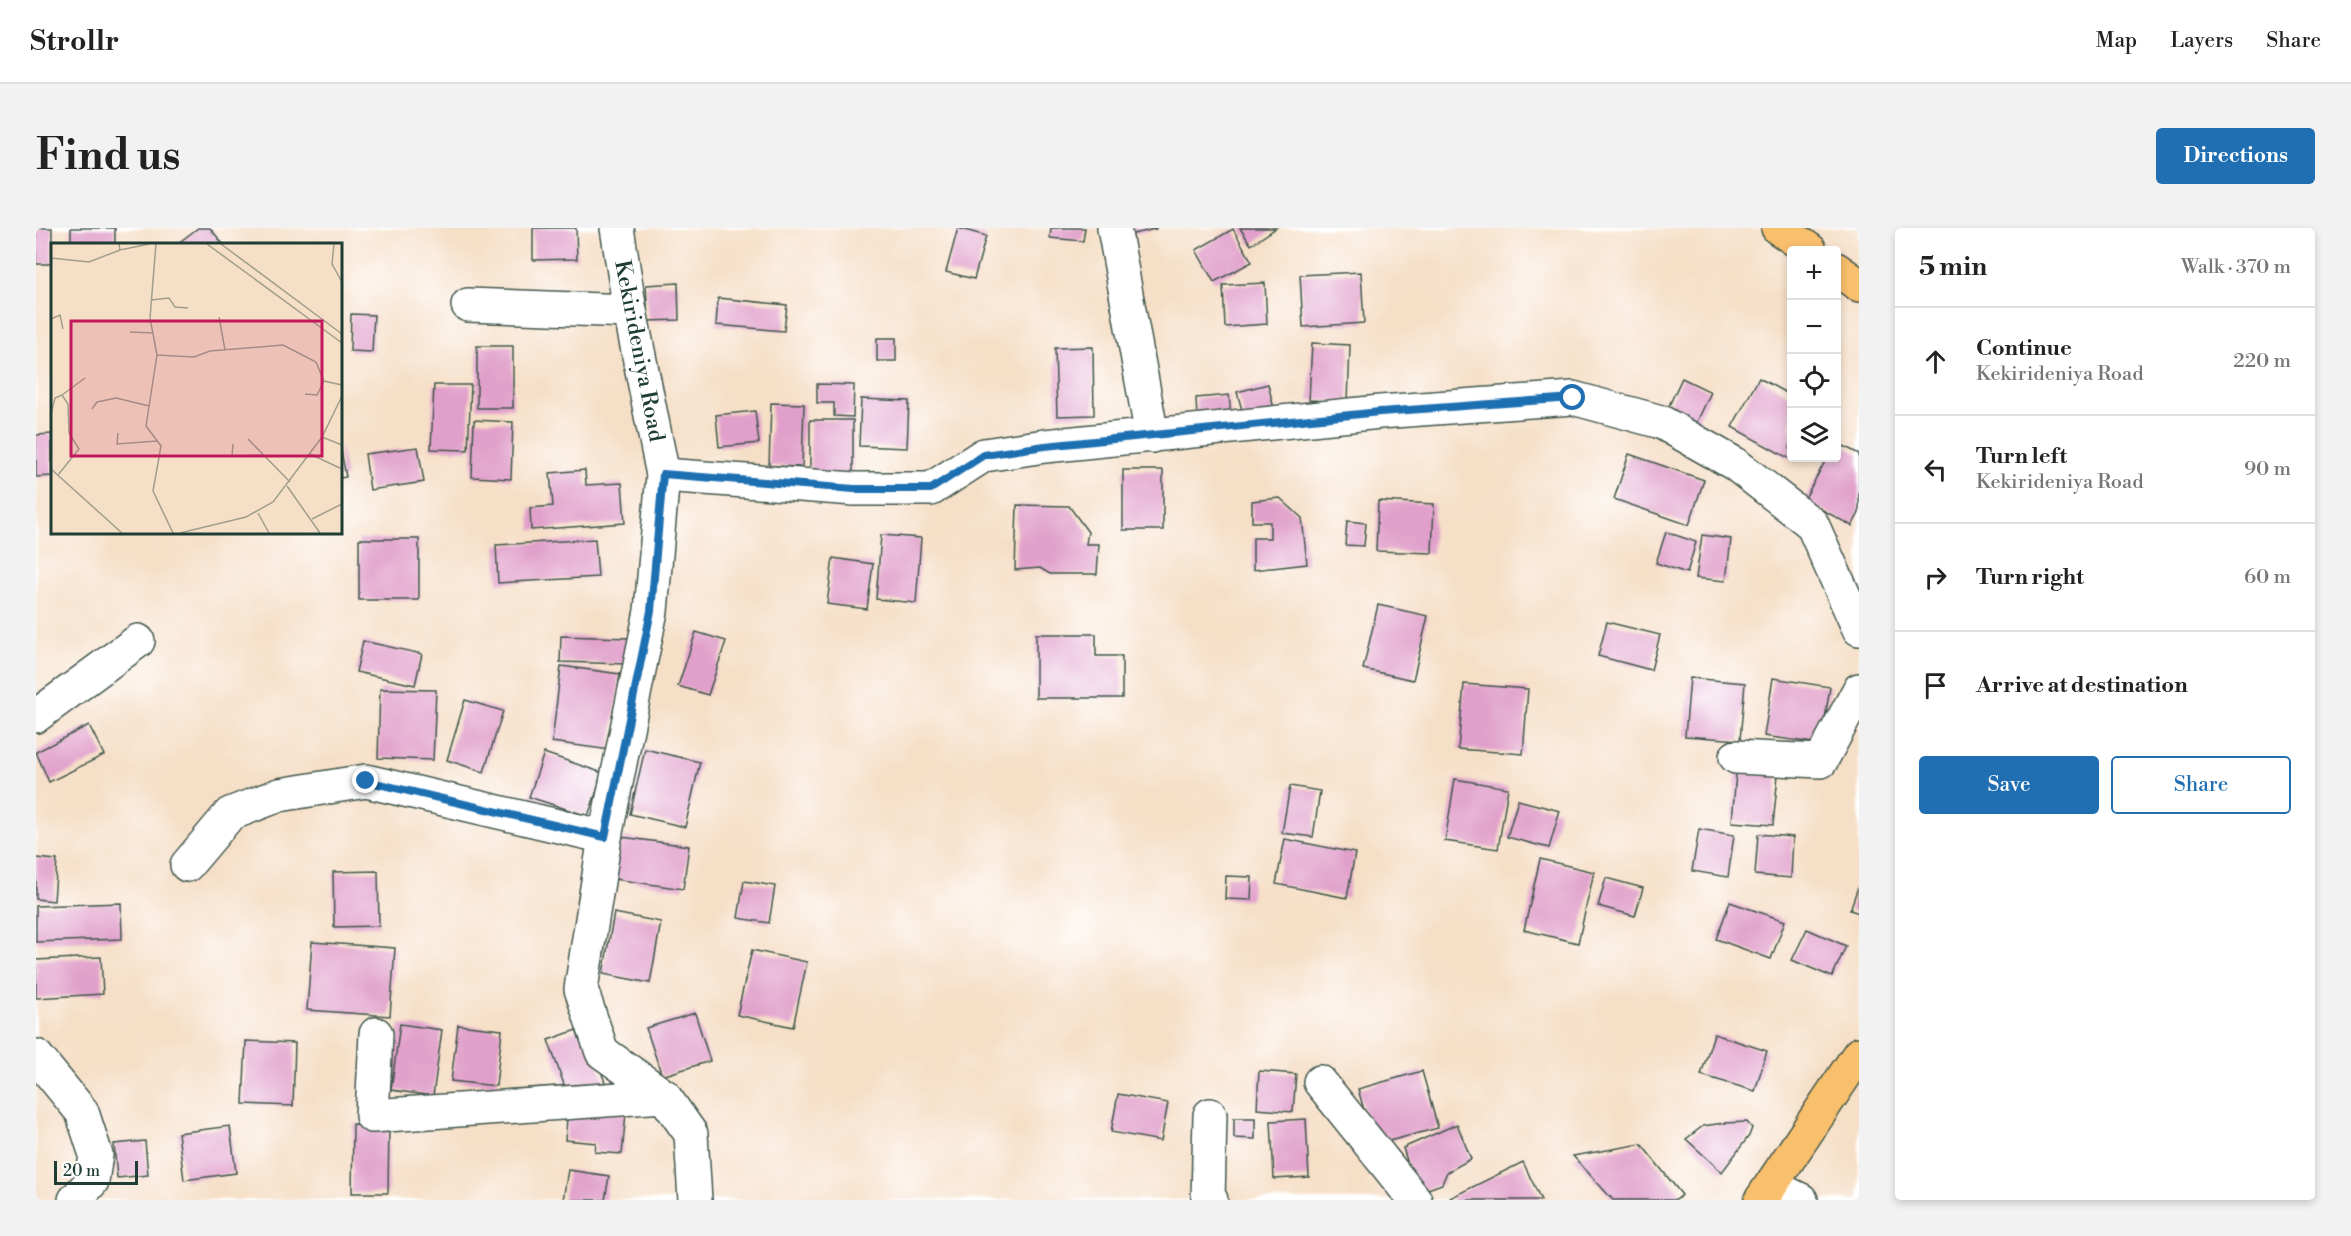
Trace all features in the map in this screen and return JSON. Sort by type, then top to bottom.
[{"type":"main road","points":[[1778,228],[1804,246]]},
{"type":"main road","points":[[1841,272],[1859,285]]},
{"type":"main road","points":[[1766,1193],[1858,1060]]},
{"type":"street","name":"Kekirideniya Road","points":[[617,228],[630,311],[663,474],[651,611],[605,837],[582,989],[602,1052],[664,1096],[692,1134],[695,1200]]},
{"type":"street","points":[[1114,228],[1152,436]]},
{"type":"street","points":[[468,305],[630,311]]},
{"type":"street","name":"Kekirideniya Road","points":[[663,474],[854,489],[931,489],[984,455],[1045,446],[1380,412],[1573,398],[1661,422],[1735,464],[1812,524],[1859,629]]},
{"type":"street","points":[[36,716],[138,640]]},
{"type":"street","points":[[1736,757],[1821,761],[1859,690]]},
{"type":"street","points":[[187,865],[230,814],[279,795],[366,781],[605,837]]},
{"type":"street","points":[[376,1034],[372,1116],[664,1096]]},
{"type":"street","points":[[36,1056],[82,1112],[96,1155],[92,1181],[75,1200]]},
{"type":"street","points":[[1320,1082],[1412,1200]]},
{"type":"street","points":[[1210,1115],[1208,1200],[1211,1200]]},
{"type":"street","points":[[1766,1193],[1801,1200]]},
{"type":"building","points":[[36,228],[52,228],[51,264],[36,264]]},
{"type":"building","points":[[71,228],[115,228],[115,243],[71,243]]},
{"type":"building","points":[[198,228],[210,228],[222,243],[178,243]]},
{"type":"building","points":[[533,228],[576,228],[577,259],[533,260]]},
{"type":"building","points":[[958,228],[986,236],[974,279],[946,272]]},
{"type":"building","points":[[1051,228],[1085,228],[1083,241],[1050,238]]},
{"type":"building","points":[[1123,228],[1156,228],[1156,229],[1124,236]]},
{"type":"building","points":[[1240,228],[1276,228],[1251,245]]},
{"type":"building","points":[[1233,229],[1252,262],[1214,282],[1196,250]]},
{"type":"building","points":[[1361,272],[1364,323],[1303,327],[1300,275]]},
{"type":"building","points":[[678,283],[679,320],[648,321],[646,285]]},
{"type":"building","points":[[1265,283],[1267,324],[1225,327],[1223,285]]},
{"type":"building","points":[[718,298],[787,305],[784,331],[716,325]]},
{"type":"building","points":[[351,314],[374,315],[372,352],[350,351]]},
{"type":"building","points":[[877,338],[896,338],[896,361],[877,361]]},
{"type":"building","points":[[1312,343],[1350,345],[1348,402],[1309,400]]},
{"type":"building","points":[[477,346],[513,346],[513,408],[477,408]]},
{"type":"building","points":[[1093,347],[1094,415],[1057,416],[1055,348]]},
{"type":"building","points":[[1682,378],[1711,392],[1695,426],[1666,412]]},
{"type":"building","points":[[1759,378],[1787,393],[1787,457],[1732,427]]},
{"type":"building","points":[[817,384],[854,385],[853,417],[834,416],[834,403],[817,403]]},
{"type":"building","points":[[1268,384],[1275,413],[1245,421],[1237,392]]},
{"type":"building","points":[[434,385],[471,385],[468,450],[431,449]]},
{"type":"building","points":[[1229,395],[1231,416],[1197,419],[1196,398]]},
{"type":"building","points":[[861,399],[909,401],[907,448],[859,446]]},
{"type":"building","points":[[771,403],[804,404],[802,467],[769,466]]},
{"type":"building","points":[[755,411],[759,443],[719,447],[716,415]]},
{"type":"building","points":[[474,420],[513,422],[511,479],[472,477]]},
{"type":"building","points":[[810,420],[853,420],[853,478],[810,478]]},
{"type":"building","points":[[51,434],[51,476],[36,477],[36,435]]},
{"type":"building","points":[[1841,445],[1859,454],[1859,513],[1852,526],[1804,500],[1825,462],[1841,462]]},
{"type":"building","points":[[418,447],[424,482],[370,490],[365,454]]},
{"type":"building","points":[[1629,454],[1704,480],[1689,525],[1614,499]]},
{"type":"building","points":[[342,456],[346,477],[342,478]]},
{"type":"building","points":[[585,470],[586,485],[622,483],[625,523],[531,530],[530,508],[553,506],[550,473]]},
{"type":"building","points":[[1123,470],[1163,470],[1163,530],[1123,530]]},
{"type":"building","points":[[1280,498],[1302,518],[1307,564],[1253,570],[1253,538],[1270,538],[1270,522],[1252,522],[1252,501]]},
{"type":"building","points":[[1378,501],[1434,504],[1432,553],[1376,551]]},
{"type":"building","points":[[1017,505],[1069,506],[1088,532],[1086,544],[1099,544],[1097,574],[1050,574],[1040,568],[1015,570]]},
{"type":"building","points":[[1347,521],[1366,523],[1364,546],[1345,545]]},
{"type":"building","points":[[1666,532],[1696,542],[1687,573],[1656,563]]},
{"type":"building","points":[[881,535],[921,538],[916,603],[876,599]]},
{"type":"building","points":[[1702,535],[1731,539],[1726,581],[1696,578]]},
{"type":"building","points":[[359,539],[419,539],[419,600],[359,600]]},
{"type":"building","points":[[595,539],[598,577],[498,583],[496,545]]},
{"type":"building","points":[[833,558],[873,564],[867,609],[827,604]]},
{"type":"building","points":[[1378,605],[1428,616],[1413,680],[1363,669]]},
{"type":"building","points":[[1607,622],[1660,635],[1651,670],[1598,656]]},
{"type":"building","points":[[696,632],[726,641],[708,695],[678,686]]},
{"type":"building","points":[[1036,634],[1096,634],[1096,656],[1122,656],[1122,698],[1036,698]]},
{"type":"building","points":[[561,636],[628,638],[627,664],[560,662]]},
{"type":"building","points":[[363,641],[422,654],[415,685],[356,672]]},
{"type":"building","points":[[561,666],[620,674],[610,750],[552,742]]},
{"type":"building","points":[[1690,678],[1745,683],[1740,740],[1685,736]]},
{"type":"building","points":[[1773,678],[1830,687],[1821,744],[1764,736]]},
{"type":"building","points":[[1464,684],[1528,689],[1523,754],[1458,749]]},
{"type":"building","points":[[380,689],[436,690],[433,760],[378,758]]},
{"type":"building","points":[[465,700],[503,711],[484,772],[447,760]]},
{"type":"building","points":[[89,725],[104,755],[49,782],[36,752]]},
{"type":"building","points":[[645,749],[700,762],[685,827],[630,814]]},
{"type":"building","points":[[544,753],[603,773],[588,816],[529,797]]},
{"type":"building","points":[[1736,772],[1778,775],[1773,825],[1732,822]]},
{"type":"building","points":[[1455,779],[1508,788],[1498,849],[1445,841]]},
{"type":"building","points":[[1290,786],[1320,791],[1313,837],[1282,833]]},
{"type":"building","points":[[1518,800],[1560,811],[1549,848],[1507,837]]},
{"type":"building","points":[[1699,829],[1734,835],[1728,877],[1692,871]]},
{"type":"building","points":[[1758,834],[1793,837],[1791,878],[1755,875]]},
{"type":"building","points":[[614,836],[689,846],[683,889],[608,878]]},
{"type":"building","points":[[1285,839],[1355,853],[1347,898],[1276,884]]},
{"type":"building","points":[[36,858],[57,860],[54,901],[36,899]]},
{"type":"building","points":[[1540,859],[1594,872],[1578,943],[1524,930]]},
{"type":"building","points":[[378,871],[379,926],[334,927],[333,872]]},
{"type":"building","points":[[1226,876],[1252,877],[1251,900],[1225,899]]},
{"type":"building","points":[[1606,878],[1643,888],[1635,916],[1598,906]]},
{"type":"building","points":[[744,881],[775,886],[769,923],[738,918]]},
{"type":"building","points":[[1859,884],[1859,913],[1850,910]]},
{"type":"building","points":[[1730,902],[1785,921],[1771,959],[1716,939]]},
{"type":"building","points":[[121,903],[122,939],[36,942],[36,906]]},
{"type":"building","points":[[614,913],[661,922],[650,983],[603,974]]},
{"type":"building","points":[[1807,929],[1846,946],[1832,977],[1792,960]]},
{"type":"building","points":[[312,942],[395,948],[390,1016],[307,1010]]},
{"type":"building","points":[[752,950],[807,962],[793,1027],[737,1015]]},
{"type":"building","points":[[101,957],[103,994],[36,998],[36,960]]},
{"type":"building","points":[[695,1013],[710,1061],[662,1076],[646,1028]]},
{"type":"building","points":[[400,1024],[442,1030],[433,1096],[391,1090]]},
{"type":"building","points":[[458,1025],[502,1030],[496,1086],[451,1081]]},
{"type":"building","points":[[585,1027],[606,1085],[569,1098],[548,1040]]},
{"type":"building","points":[[1714,1034],[1767,1051],[1755,1091],[1701,1075]]},
{"type":"building","points":[[246,1041],[295,1043],[293,1106],[243,1104]]},
{"type":"building","points":[[1259,1071],[1296,1074],[1293,1112],[1257,1109]]},
{"type":"building","points":[[1422,1071],[1438,1128],[1374,1145],[1358,1089]]},
{"type":"building","points":[[1118,1094],[1168,1103],[1161,1141],[1111,1132]]},
{"type":"building","points":[[568,1108],[626,1113],[622,1154],[595,1152],[596,1143],[565,1140]]},
{"type":"building","points":[[1234,1118],[1255,1118],[1255,1139],[1234,1138]]},
{"type":"building","points":[[1306,1119],[1309,1177],[1274,1179],[1271,1121]]},
{"type":"building","points":[[1747,1122],[1752,1128],[1749,1136],[1722,1172],[1686,1139],[1703,1126]]},
{"type":"building","points":[[353,1124],[389,1125],[388,1193],[352,1193]]},
{"type":"building","points":[[1457,1124],[1471,1159],[1447,1172],[1442,1184],[1417,1193],[1403,1148]]},
{"type":"building","points":[[230,1126],[236,1173],[184,1180],[178,1133]]},
{"type":"building","points":[[145,1141],[148,1175],[117,1178],[114,1144]]},
{"type":"building","points":[[1641,1144],[1682,1195],[1676,1200],[1613,1200],[1573,1156]]},
{"type":"building","points":[[1523,1162],[1541,1200],[1451,1200],[1450,1198]]},
{"type":"building","points":[[568,1170],[609,1176],[605,1200],[563,1200]]},
{"type":"route","points":[[366,781],[605,837],[651,611],[663,474],[854,489],[931,489],[984,455],[1045,446],[1380,412],[1573,398]]}]
